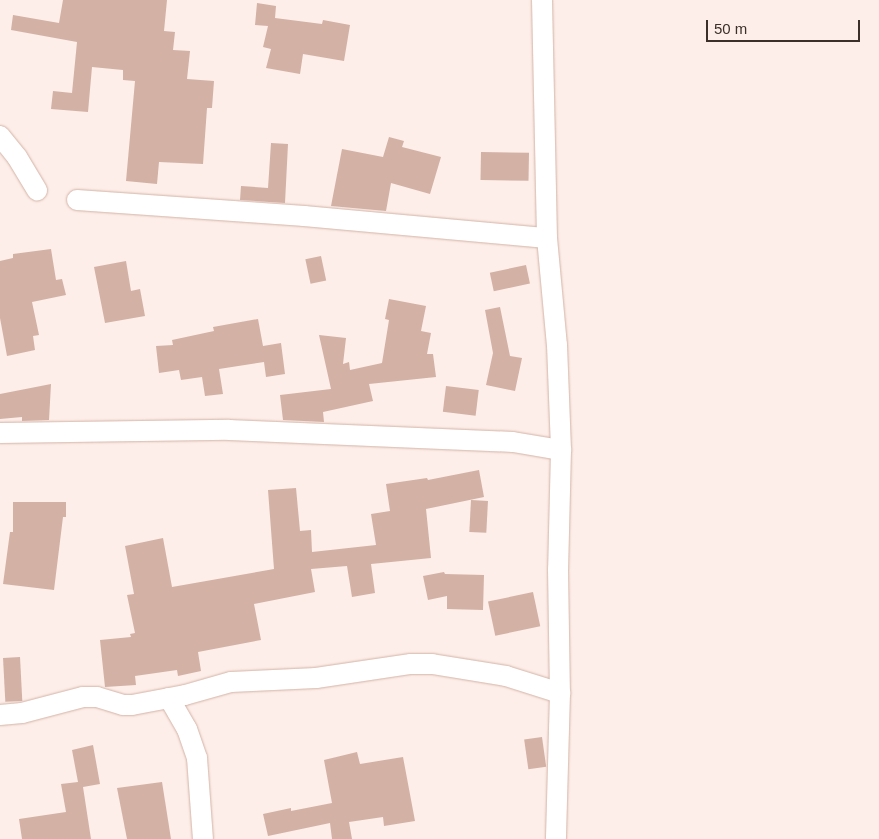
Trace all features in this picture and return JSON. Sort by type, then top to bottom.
[{"type":"street","points":[[542,0],[548,238],[557,344],[561,450],[558,569],[560,693],[556,839]]},
{"type":"street","points":[[0,136],[17,156],[36,190]]},
{"type":"street","points":[[76,200],[304,216],[548,238]]},
{"type":"street","points":[[0,433],[229,430],[504,442],[561,450]]},
{"type":"street","points":[[0,715],[22,713],[83,697],[97,697],[123,705],[169,698],[230,682],[316,678],[411,664],[432,664],[506,676],[560,693]]},
{"type":"street","points":[[169,698],[187,729],[196,758],[203,839]]},
{"type":"building","points":[[63,0],[167,0],[164,31],[175,32],[173,50],[190,51],[187,79],[214,81],[212,108],[207,108],[203,164],[159,162],[157,184],[126,181],[135,81],[123,80],[123,70],[92,67],[88,112],[51,109],[53,91],[72,93],[77,42],[11,30],[13,15],[59,23]]},
{"type":"building","points":[[257,3],[276,6],[275,18],[322,24],[323,20],[350,25],[344,61],[303,54],[300,74],[266,68],[271,49],[263,47],[268,26],[255,25]]},
{"type":"building","points":[[389,137],[404,141],[402,147],[441,157],[430,194],[391,183],[386,211],[331,206],[342,149],[383,157]]},
{"type":"building","points":[[271,143],[288,144],[285,203],[240,200],[241,186],[268,188]]},
{"type":"building","points":[[481,152],[529,153],[529,181],[481,180]]},
{"type":"building","points":[[51,249],[56,280],[62,279],[66,295],[32,302],[39,335],[33,336],[35,350],[7,356],[0,318],[0,261],[13,258],[13,254]]},
{"type":"building","points":[[321,256],[326,280],[311,284],[305,259]]},
{"type":"building","points":[[126,261],[131,291],[140,289],[145,316],[105,323],[94,267]]},
{"type":"building","points":[[526,265],[530,284],[494,291],[490,273]]},
{"type":"building","points":[[389,299],[426,306],[421,331],[431,333],[427,354],[433,354],[436,377],[369,384],[373,401],[323,412],[324,422],[283,420],[280,395],[331,389],[319,335],[346,338],[343,364],[349,362],[350,370],[382,363],[389,320],[385,319]]},
{"type":"building","points":[[500,307],[510,356],[522,358],[515,391],[486,385],[493,353],[485,310]]},
{"type":"building","points":[[258,319],[263,346],[281,343],[285,374],[266,377],[264,362],[219,369],[223,394],[205,396],[202,377],[181,380],[179,370],[159,373],[156,346],[173,345],[172,340],[214,331],[213,327]]},
{"type":"building","points":[[51,384],[49,420],[22,421],[22,417],[0,419],[0,394]]},
{"type":"building","points":[[446,386],[479,390],[476,416],[443,412]]},
{"type":"building","points":[[479,470],[484,497],[426,509],[431,558],[371,564],[375,593],[352,597],[347,566],[311,569],[315,592],[254,604],[261,640],[198,652],[201,671],[178,676],[177,670],[135,676],[136,685],[105,687],[100,640],[131,637],[130,634],[135,633],[127,595],[134,594],[125,546],[163,538],[172,587],[274,569],[268,490],[296,488],[300,531],[311,530],[312,552],[376,545],[371,514],[390,511],[386,484],[427,478],[428,480]]},
{"type":"building","points":[[471,500],[488,501],[486,533],[469,532]]},
{"type":"building","points":[[13,502],[66,502],[66,517],[63,517],[54,590],[3,584],[10,532],[13,532]]},
{"type":"building","points":[[444,572],[445,574],[484,575],[483,610],[447,609],[447,596],[428,600],[423,576]]},
{"type":"building","points":[[533,592],[540,626],[495,636],[488,602]]},
{"type":"building","points":[[20,657],[22,701],[5,702],[3,658]]},
{"type":"building","points":[[542,737],[546,767],[528,769],[524,740]]},
{"type":"building","points":[[93,745],[100,784],[83,787],[91,839],[22,839],[19,819],[66,812],[61,784],[78,782],[72,750]]},
{"type":"building","points":[[357,752],[360,764],[403,757],[415,821],[384,826],[383,817],[349,822],[352,839],[332,839],[330,823],[268,836],[263,814],[291,808],[291,811],[332,803],[324,760]]},
{"type":"building","points":[[162,782],[171,839],[127,839],[117,788]]}]
